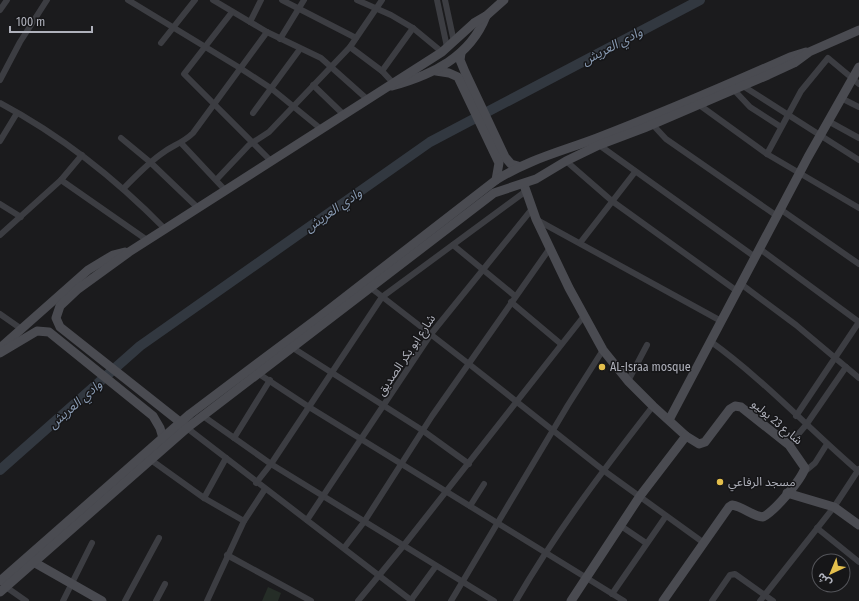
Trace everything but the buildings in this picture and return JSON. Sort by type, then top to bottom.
[{"type":"street","points":[[0,10],[7,0]]},
{"type":"street","points":[[161,43],[195,0]]},
{"type":"street","points":[[213,0],[280,39],[321,58],[332,66],[367,99]]},
{"type":"street","points":[[250,22],[260,0]]},
{"type":"street","points":[[282,0],[356,38]]},
{"type":"street","points":[[280,39],[304,0]]},
{"type":"street","points":[[357,0],[376,8],[448,47]]},
{"type":"street","points":[[216,179],[253,142],[266,135],[294,108],[313,85],[350,47],[382,0]]},
{"type":"street","points":[[437,0],[448,47]]},
{"type":"street","points":[[445,0],[448,47]]},
{"type":"street","points":[[436,566],[412,601],[380,575],[256,483],[67,332],[56,321],[60,306],[93,277],[147,240],[272,162],[343,114],[448,47],[474,23],[486,16],[504,0]]},
{"type":"street","points":[[0,80],[20,42],[45,1]]},
{"type":"street","points":[[130,1],[205,46],[272,89],[321,129]]},
{"type":"street","points":[[232,12],[184,74],[272,162]]},
{"type":"street","points":[[392,84],[436,71],[461,53],[478,31],[486,16]]},
{"type":"street","points":[[382,71],[413,28]]},
{"type":"street","points":[[256,483],[271,464],[382,297],[453,245],[536,179],[569,159],[599,145],[758,75],[794,63],[808,52],[859,30]]},
{"type":"street","points":[[124,188],[150,162],[171,147],[181,143],[193,132],[267,32]]},
{"type":"street","points":[[350,47],[382,71],[392,84]]},
{"type":"street","points":[[817,48],[856,81]]},
{"type":"street","points":[[254,113],[300,49]]},
{"type":"street","points":[[461,53],[461,74],[500,156],[511,164],[518,166]]},
{"type":"street","points":[[767,154],[787,114],[801,91],[828,58]]},
{"type":"street","points":[[668,420],[828,121],[841,98],[856,81],[859,67]]},
{"type":"street","points":[[436,71],[461,74]]},
{"type":"street","points":[[26,601],[2,587],[163,438],[184,425],[496,180],[518,166],[567,148],[646,124],[734,90],[743,86],[758,75]]},
{"type":"street","points":[[313,85],[343,114]]},
{"type":"street","points":[[743,86],[859,160]]},
{"type":"street","points":[[734,90],[750,107],[781,126]]},
{"type":"street","points":[[841,98],[859,107]]},
{"type":"street","points":[[698,104],[767,154],[799,175],[859,208]]},
{"type":"street","points":[[1,106],[17,113],[82,155],[124,188],[165,229]]},
{"type":"street","points":[[0,141],[17,113]]},
{"type":"street","points":[[828,121],[859,138]]},
{"type":"street","points":[[646,124],[666,139],[778,213],[859,264]]},
{"type":"street","points":[[121,138],[150,162],[198,208]]},
{"type":"street","points":[[181,143],[226,190]]},
{"type":"street","points":[[599,145],[635,172],[859,322],[796,416]]},
{"type":"street","points":[[567,148],[569,159],[612,201],[739,287],[836,358],[859,378]]},
{"type":"street","points":[[0,235],[61,180],[82,155]]},
{"type":"street","points":[[496,180],[500,156]]},
{"type":"street","points":[[580,243],[635,172]]},
{"type":"street","points":[[61,180],[147,240]]},
{"type":"street","points":[[30,560],[151,460],[184,425],[203,416],[260,374],[494,193],[525,188]]},
{"type":"street","name":"شارع 23 يوليو","points":[[525,188],[536,220],[584,316],[603,350],[628,380],[653,406],[686,436],[700,444],[704,442],[730,409],[735,406],[741,407],[789,445],[804,463],[805,468],[803,473]]},
{"type":"street","points":[[0,204],[21,217]]},
{"type":"street","name":"شارع ابو بكر الصديق","points":[[307,520],[431,334],[532,209]]},
{"type":"street","points":[[536,220],[721,321]]},
{"type":"street","points":[[453,245],[483,270],[561,344]]},
{"type":"street","points":[[344,548],[364,522],[422,430],[550,248]]},
{"type":"street","points":[[0,348],[20,328],[102,260],[113,255],[129,252]]},
{"type":"street","points":[[371,288],[602,470],[704,543]]},
{"type":"street","points":[[0,314],[20,328]]},
{"type":"street","points":[[358,601],[404,546],[584,316]]},
{"type":"street","points":[[0,353],[37,331],[49,332],[153,416],[160,428],[163,438]]},
{"type":"street","points":[[710,341],[750,371],[796,416],[858,470],[834,507],[760,601]]},
{"type":"street","points":[[628,380],[647,345]]},
{"type":"street","points":[[293,348],[422,430],[469,464]]},
{"type":"street","points":[[451,601],[552,431],[603,350]]},
{"type":"street","points":[[789,445],[806,425],[846,367]]},
{"type":"street","points":[[260,374],[309,407],[624,601]]},
{"type":"street","points":[[234,438],[270,380]]},
{"type":"street","points":[[516,601],[544,552],[602,470],[653,406]]},
{"type":"street","points":[[203,416],[271,464],[494,601]]},
{"type":"street","points":[[571,601],[640,496],[686,436]]},
{"type":"street","points":[[663,601],[729,507],[732,505],[738,506],[758,517],[763,518],[787,493],[803,473],[815,463],[827,444]]},
{"type":"street","points":[[204,498],[226,458]]},
{"type":"street","points":[[151,460],[204,498],[244,521]]},
{"type":"street","points":[[470,506],[484,484]]},
{"type":"street","points":[[207,601],[244,521],[265,489]]},
{"type":"street","points":[[787,493],[834,507],[859,525]]},
{"type":"street","points":[[612,594],[666,516]]},
{"type":"street","points":[[621,526],[646,543]]},
{"type":"street","points":[[817,528],[859,562]]},
{"type":"street","points":[[125,601],[159,538]]},
{"type":"street","points":[[63,601],[92,543]]},
{"type":"street","points":[[227,555],[311,601]]},
{"type":"street","points":[[30,560],[102,601]]},
{"type":"street","points":[[712,601],[732,574],[737,574],[773,601]]},
{"type":"street","points":[[156,601],[166,584]]},
{"type":"shaded area","points":[[268,587],[281,593],[278,601],[262,601]]},
{"type":"waterway","name":"وادي العريش","points":[[0,470],[140,346],[430,142],[700,0]]},
{"type":"place","name":"AL-Israa mosque","points":[[602,367]]},
{"type":"place","name":"مسجد الرفاعي","points":[[720,482]]}]
